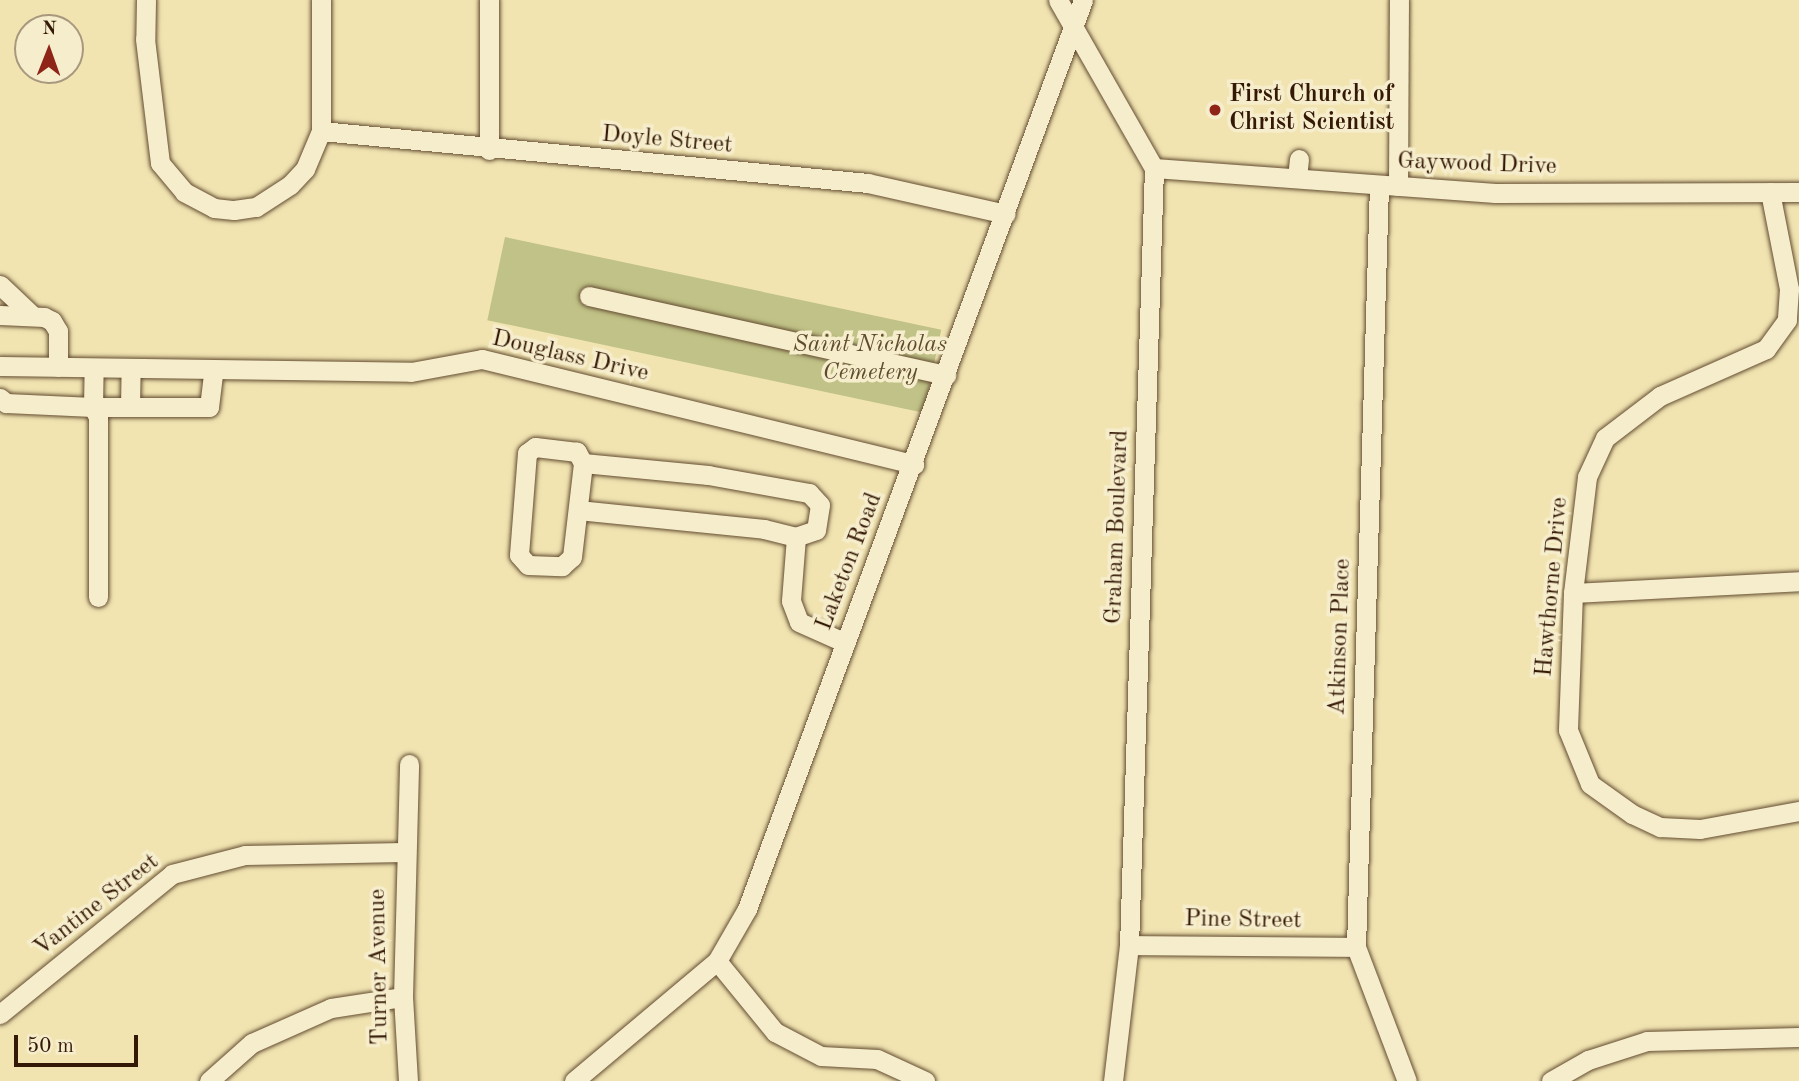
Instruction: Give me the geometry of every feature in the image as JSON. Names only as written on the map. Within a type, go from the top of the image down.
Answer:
[{"type":"street","points":[[146,0],[145,39],[160,163],[184,192],[214,208],[256,207],[290,186],[305,169],[321,131],[321,0]]},
{"type":"street","points":[[489,0],[489,150]]},
{"type":"street","points":[[1058,0],[1154,168]]},
{"type":"street","name":"Laketon Road","points":[[574,1081],[717,961],[747,909],[1006,215],[1072,22],[1083,0]]},
{"type":"street","name":"Atkinson Place","points":[[1399,0],[1388,186],[1356,947],[1407,1081]]},
{"type":"street","name":"Doyle Street","points":[[321,131],[489,150],[867,183],[1006,215]]},
{"type":"street","name":"Gaywood Drive","points":[[1154,168],[1298,169],[1388,186],[1495,193],[1799,192]]},
{"type":"street","name":"Graham Boulevard","points":[[1113,1081],[1129,945],[1154,168]]},
{"type":"street","name":"Hawthorne Drive","points":[[1770,192],[1789,289],[1787,320],[1766,349],[1660,396],[1605,438],[1587,477],[1573,593],[1568,730],[1590,784],[1632,814],[1660,827],[1700,829],[1799,811]]},
{"type":"street","points":[[0,285],[33,316]]},
{"type":"street","points":[[589,296],[946,375]]},
{"type":"street","points":[[0,315],[44,317],[58,331],[58,367]]},
{"type":"street","name":"Douglass Drive","points":[[0,366],[411,372],[482,359],[914,464]]},
{"type":"street","points":[[94,368],[93,407],[98,417],[98,597]]},
{"type":"street","points":[[130,407],[131,368]]},
{"type":"street","points":[[0,398],[6,403],[93,407],[209,407],[214,369]]},
{"type":"street","points":[[535,447],[577,452],[583,463],[572,557],[562,566],[528,565],[519,555],[527,453],[535,447]]},
{"type":"street","points":[[578,510],[764,529],[796,537],[816,530],[820,505],[809,494],[708,475],[583,463]]},
{"type":"street","points":[[796,537],[791,601],[799,622],[846,643]]},
{"type":"street","points":[[1573,593],[1799,581]]},
{"type":"street","name":"Turner Avenue","points":[[404,1080],[404,852],[409,764]]},
{"type":"street","name":"Vantine Street","points":[[0,1014],[172,874],[245,855],[404,852]]},
{"type":"street","name":"Pine Street","points":[[1129,945],[1356,947]]},
{"type":"street","points":[[717,961],[775,1032],[821,1056],[877,1059],[925,1081]]},
{"type":"street","points":[[209,1081],[252,1043],[331,1008],[402,998]]},
{"type":"street","points":[[1551,1081],[1588,1060],[1647,1041],[1799,1037]]},
{"type":"street","points":[[1588,1060],[1588,1081]]},
{"type":"green space","name":"Saint Nicholas Cemetery","points":[[505,237],[941,330],[924,413],[487,320]]},
{"type":"place","name":"First Church of Christ Scientist","points":[[1215,110]]}]
